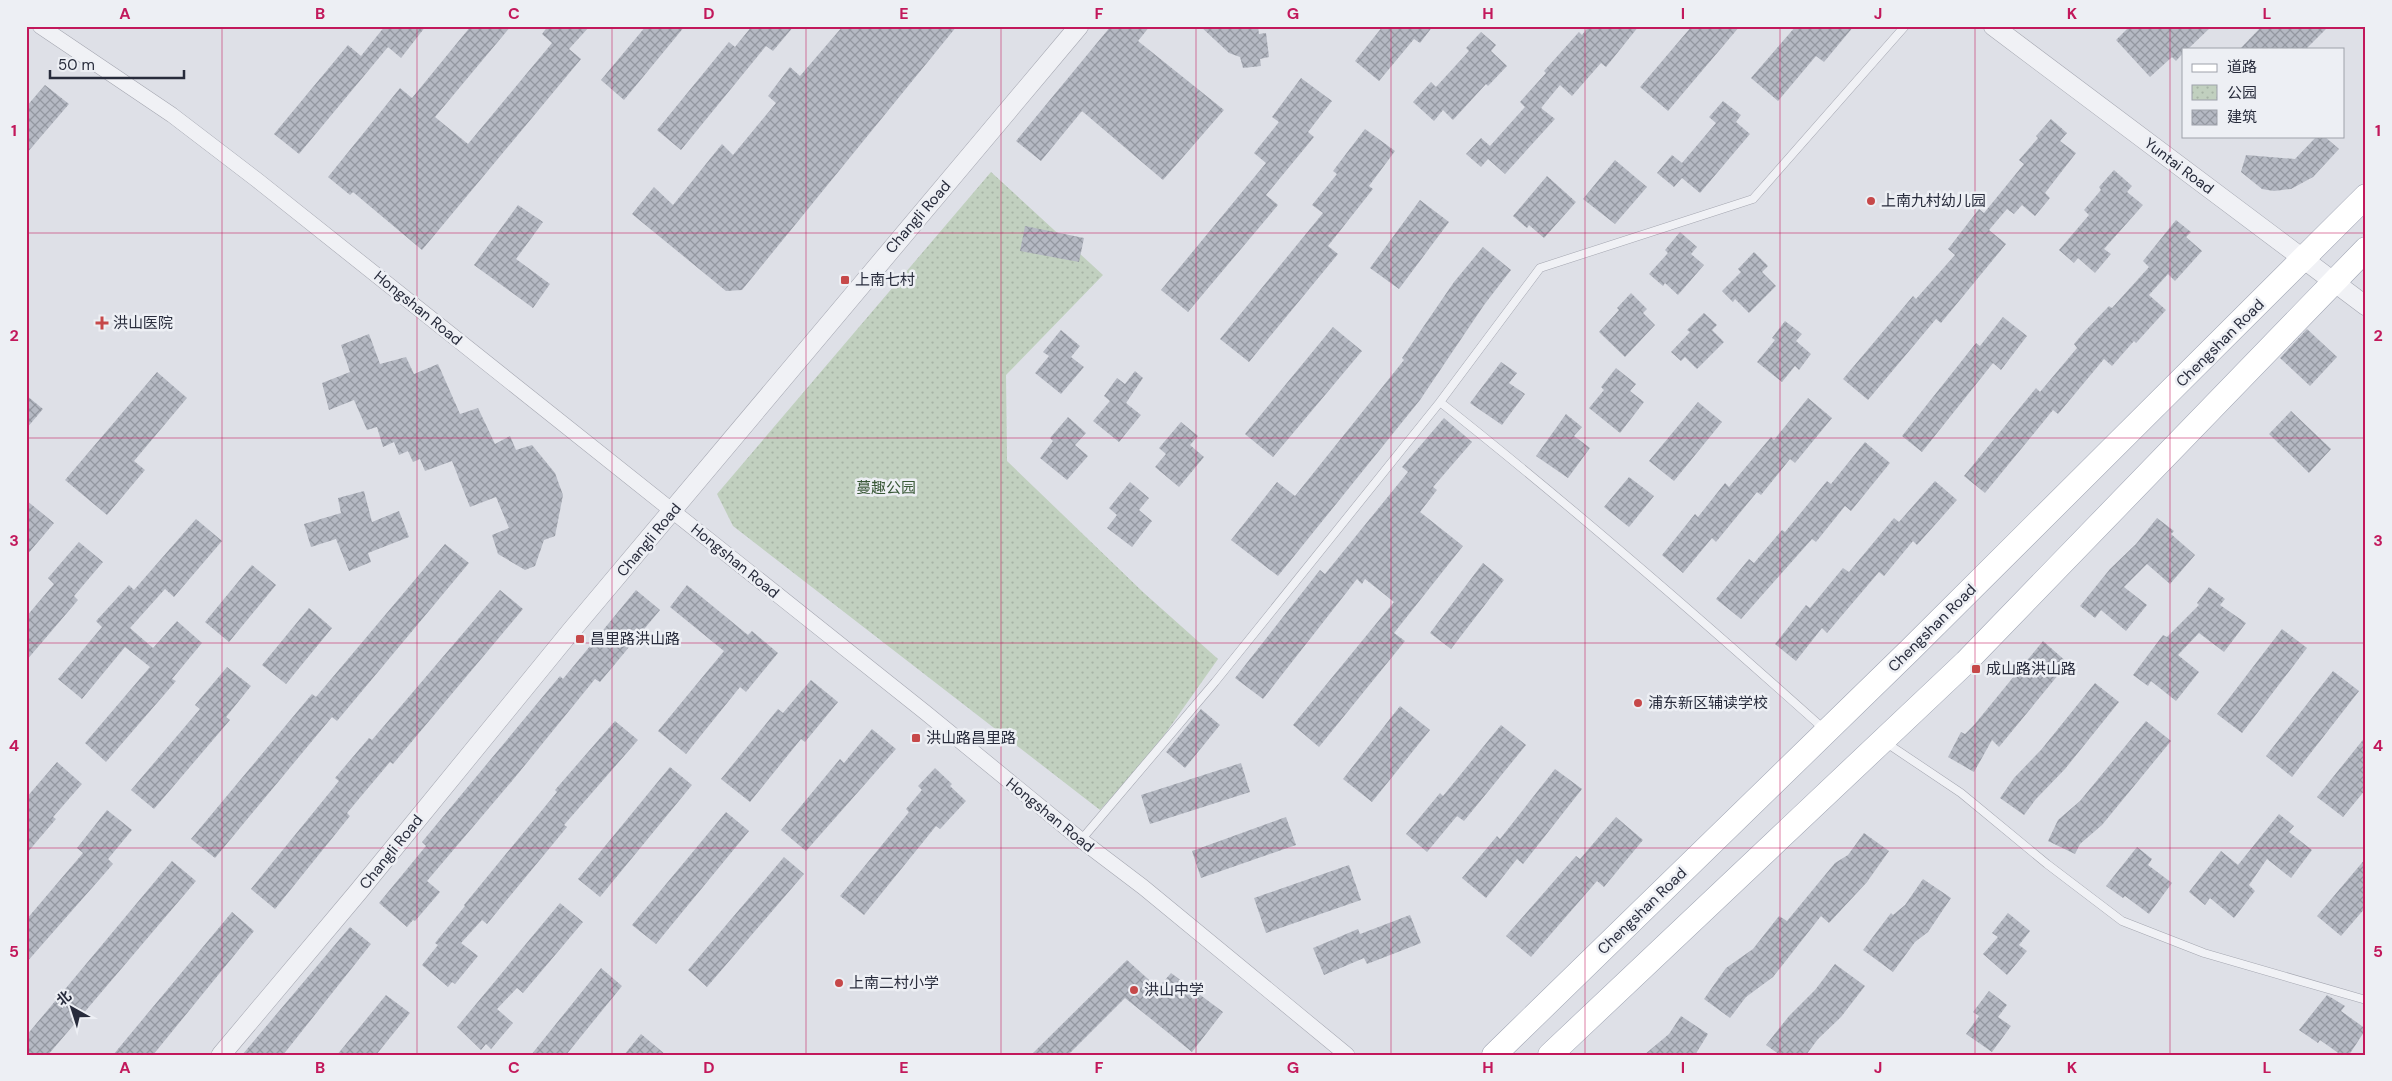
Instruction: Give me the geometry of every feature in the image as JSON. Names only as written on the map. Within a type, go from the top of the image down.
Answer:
[{"type":"main road","name":"Chengshan Road","points":[[1494,1055],[1827,731],[2304,260],[2366,196]]},
{"type":"main road","points":[[1550,1055],[1973,655],[2366,249]]},
{"type":"street","name":"Hongshan Road","points":[[40,26],[143,94],[201,136],[673,511],[1143,888],[1347,1055]]},
{"type":"street","name":"Changli Road","points":[[221,1055],[358,892],[571,631],[1079,26]]},
{"type":"street","name":"Yuntai Road","points":[[1993,26],[2366,306]]},
{"type":"lane","points":[[1081,840],[1215,682],[1440,402],[1540,268],[1753,199],[1904,26]]},
{"type":"lane","points":[[1440,402],[1578,515],[1728,643],[1827,731]]},
{"type":"lane","points":[[1883,741],[1961,793],[2047,864],[2122,922],[2204,953],[2366,1000]]},
{"type":"green space","name":"蔓趣公园","points":[[991,172],[1103,275],[1006,375],[1007,461],[1144,593],[1218,659],[1148,758],[1100,810],[733,526],[717,494]]},
{"type":"building","points":[[385,26],[426,26],[401,58],[388,47],[299,154],[274,134],[348,45],[361,56]]},
{"type":"building","points":[[471,26],[511,26],[435,117],[468,144],[552,43],[542,34],[548,26],[590,26],[569,49],[581,59],[422,250],[353,192],[350,195],[328,177],[400,88],[412,98]]},
{"type":"building","points":[[646,26],[685,26],[624,100],[601,80]]},
{"type":"building","points":[[752,26],[794,26],[773,51],[766,46],[681,150],[657,130],[729,42],[735,47]]},
{"type":"building","points":[[843,26],[957,26],[742,290],[726,291],[632,214],[654,187],[673,205],[722,144],[733,155],[776,103],[768,96],[790,67],[800,76]]},
{"type":"building","points":[[1111,26],[1150,26],[1138,41],[1224,110],[1163,180],[1082,111],[1041,161],[1016,141]]},
{"type":"building","points":[[1200,26],[1258,27],[1259,34],[1266,33],[1269,57],[1260,59],[1261,66],[1243,68],[1240,57],[1229,53]]},
{"type":"building","points":[[1383,26],[1433,26],[1420,43],[1414,39],[1379,81],[1355,61]]},
{"type":"building","points":[[1589,26],[1639,26],[1606,67],[1601,63],[1572,96],[1560,85],[1541,108],[1555,119],[1505,174],[1488,159],[1481,167],[1466,154],[1481,138],[1490,146],[1525,107],[1520,102],[1546,73],[1544,71],[1579,32],[1582,35]]},
{"type":"building","points":[[1692,26],[1740,26],[1668,111],[1640,87]]},
{"type":"building","points":[[1796,26],[1854,26],[1824,62],[1816,56],[1778,101],[1751,78]]},
{"type":"building","points":[[2130,26],[2212,26],[2189,48],[2182,48],[2182,54],[2176,61],[2172,57],[2150,77],[2116,40]]},
{"type":"building","points":[[2262,26],[2329,26],[2307,48],[2241,48]]},
{"type":"building","points":[[1481,32],[1496,45],[1491,51],[1507,66],[1488,86],[1486,84],[1453,120],[1443,110],[1434,121],[1413,102],[1431,82],[1436,87],[1469,51],[1466,48]]},
{"type":"building","points":[[1301,78],[1332,101],[1308,132],[1314,137],[1266,195],[1278,205],[1188,312],[1161,290],[1266,163],[1254,153],[1279,122],[1272,117]]},
{"type":"building","points":[[45,85],[69,104],[26,154],[26,107]]},
{"type":"building","points":[[1723,101],[1741,115],[1736,122],[1750,134],[1700,193],[1682,178],[1674,187],[1657,173],[1672,155],[1682,163],[1716,123],[1709,117]]},
{"type":"building","points":[[2051,119],[2067,133],[2060,141],[2076,153],[2045,193],[2050,198],[2035,216],[2022,205],[2014,214],[2007,209],[1989,230],[2006,244],[1941,323],[1936,319],[1868,400],[1843,379],[1913,296],[1916,299],[1955,255],[1948,249],[1979,209],[1984,213],[2024,164],[2019,160]]},
{"type":"building","points":[[1365,129],[1395,151],[1369,186],[1373,189],[1328,246],[1338,254],[1249,362],[1220,339],[1323,213],[1312,205],[1337,174],[1333,171]]},
{"type":"building","points":[[2315,138],[2326,138],[2339,149],[2313,177],[2291,189],[2274,191],[2262,189],[2241,172],[2246,155],[2295,159]]},
{"type":"building","points":[[1615,160],[1647,187],[1615,224],[1583,199]]},
{"type":"building","points":[[2114,170],[2132,186],[2127,192],[2143,205],[2104,249],[2111,254],[2095,273],[2078,258],[2074,263],[2059,250],[2089,215],[2084,210],[2101,190],[2099,187]]},
{"type":"building","points":[[1547,176],[1576,202],[1544,238],[1529,225],[1527,228],[1513,216]]},
{"type":"building","points":[[1420,200],[1449,222],[1399,289],[1370,268]]},
{"type":"building","points":[[518,205],[543,222],[516,259],[550,284],[533,308],[474,265]]},
{"type":"building","points":[[2176,220],[2191,232],[2186,237],[2202,251],[2175,281],[2168,274],[2149,295],[2166,310],[2136,343],[2134,341],[2112,366],[2104,359],[2058,414],[2053,410],[1985,493],[1964,476],[2036,388],[2040,392],[2077,348],[2074,344],[2085,331],[2109,306],[2112,308],[2149,267],[2143,261]]},
{"type":"building","points":[[1025,226],[1084,238],[1079,262],[1020,251]]},
{"type":"building","points":[[1680,232],[1697,247],[1691,254],[1704,265],[1678,295],[1665,283],[1663,286],[1649,274],[1668,253],[1665,250]]},
{"type":"building","points":[[1483,247],[1511,270],[1484,305],[1420,400],[1278,576],[1231,540],[1277,482],[1295,496],[1404,360],[1402,358],[1454,282]]},
{"type":"building","points":[[1754,252],[1768,266],[1762,272],[1776,286],[1749,313],[1735,299],[1733,302],[1722,291],[1741,272],[1738,269]]},
{"type":"building","points":[[1631,293],[1647,309],[1643,313],[1655,325],[1625,357],[1599,332],[1619,310],[1617,308]]},
{"type":"building","points":[[1704,313],[1717,325],[1712,330],[1724,342],[1697,369],[1685,357],[1681,361],[1671,352],[1690,332],[1687,330]]},
{"type":"building","points":[[2003,317],[2027,336],[2001,370],[1993,363],[1922,452],[1902,436],[1976,343],[1980,346]]},
{"type":"building","points":[[1785,321],[1802,334],[1796,341],[1811,354],[1799,370],[1795,366],[1782,382],[1757,362],[1775,340],[1772,338]]},
{"type":"building","points":[[1333,327],[1362,351],[1273,457],[1245,434]]},
{"type":"building","points":[[2307,329],[2337,357],[2310,386],[2280,358]]},
{"type":"building","points":[[1061,330],[1080,346],[1071,357],[1084,367],[1061,394],[1035,373],[1049,356],[1043,352]]},
{"type":"building","points":[[369,334],[380,364],[406,357],[414,374],[438,364],[460,414],[478,408],[495,444],[510,436],[516,450],[532,445],[555,473],[563,495],[555,536],[544,540],[535,566],[525,570],[498,554],[492,535],[509,528],[496,497],[470,507],[452,461],[425,471],[420,459],[413,462],[408,451],[399,455],[394,442],[383,447],[377,427],[367,430],[354,400],[329,410],[322,383],[350,372],[341,345]]},
{"type":"building","points":[[1501,362],[1517,373],[1509,383],[1525,394],[1502,425],[1470,403]]},
{"type":"building","points":[[1616,368],[1636,384],[1630,391],[1644,402],[1620,433],[1589,408],[1604,390],[1601,387]]},
{"type":"building","points":[[1135,371],[1143,378],[1126,403],[1141,415],[1119,442],[1093,421],[1110,401],[1104,396],[1117,378],[1125,384]]},
{"type":"building","points":[[157,372],[187,398],[134,461],[145,470],[107,515],[65,480]]},
{"type":"building","points":[[26,395],[43,409],[26,429]]},
{"type":"building","points":[[1808,398],[1832,418],[1795,463],[1790,459],[1761,495],[1757,492],[1716,542],[1712,538],[1683,573],[1662,555],[1695,514],[1698,517],[1725,483],[1729,487],[1771,437],[1774,440]]},
{"type":"building","points":[[1698,402],[1722,422],[1674,481],[1649,461]]},
{"type":"building","points":[[2291,411],[2331,449],[2309,473],[2269,434]]},
{"type":"building","points":[[1566,414],[1582,427],[1574,436],[1590,448],[1568,478],[1536,456]]},
{"type":"building","points":[[1068,417],[1086,433],[1075,445],[1088,456],[1067,480],[1040,458],[1053,441],[1050,438]]},
{"type":"building","points":[[1444,418],[1472,442],[1433,487],[1437,490],[1420,512],[1463,546],[1394,633],[1405,641],[1319,747],[1293,725],[1394,602],[1365,579],[1362,584],[1357,579],[1263,699],[1235,678],[1320,570],[1325,574],[1408,472],[1402,467]]},
{"type":"building","points":[[1181,422],[1198,436],[1190,445],[1204,457],[1179,487],[1155,467],[1166,454],[1159,448]]},
{"type":"building","points":[[1865,442],[1890,463],[1851,511],[1845,506],[1816,542],[1812,539],[1741,619],[1716,599],[1749,559],[1754,563],[1782,530],[1785,532],[1827,481],[1831,484]]},
{"type":"building","points":[[1629,477],[1654,496],[1629,527],[1604,507]]},
{"type":"building","points":[[1935,481],[1957,500],[1917,545],[1913,541],[1884,576],[1879,572],[1827,633],[1822,628],[1796,661],[1775,644],[1806,605],[1810,608],[1843,568],[1849,572],[1894,518],[1899,522]]},
{"type":"building","points":[[1130,482],[1149,498],[1139,510],[1152,521],[1132,547],[1107,528],[1117,515],[1109,508]]},
{"type":"building","points":[[364,491],[372,522],[399,511],[409,537],[368,553],[371,562],[349,571],[336,539],[311,547],[304,524],[341,513],[338,498]]},
{"type":"building","points":[[26,500],[54,523],[26,556]]},
{"type":"building","points":[[2157,518],[2174,531],[2171,534],[2195,555],[2170,584],[2147,564],[2124,587],[2147,605],[2126,631],[2101,610],[2095,618],[2080,606],[2110,569],[2136,544]]},
{"type":"building","points":[[196,519],[222,541],[174,597],[165,589],[130,628],[153,648],[177,621],[202,643],[172,679],[176,681],[106,762],[85,743],[150,667],[125,647],[82,699],[58,679],[102,627],[96,621],[129,585],[134,590]]},
{"type":"building","points":[[79,542],[103,562],[74,596],[78,600],[26,661],[26,617],[54,584],[48,578]]},
{"type":"building","points":[[445,544],[469,563],[337,721],[332,717],[215,858],[191,839],[312,694],[316,697]]},
{"type":"building","points":[[1483,563],[1504,580],[1451,649],[1430,633]]},
{"type":"building","points":[[252,565],[276,585],[229,642],[205,622]]},
{"type":"building","points":[[687,585],[748,635],[752,631],[778,653],[746,692],[740,687],[686,754],[658,731],[724,651],[670,607]]},
{"type":"building","points":[[2209,587],[2225,599],[2220,605],[2246,623],[2224,652],[2199,633],[2178,655],[2199,672],[2176,701],[2151,681],[2148,686],[2133,675],[2163,635],[2167,637],[2199,605],[2197,603]]},
{"type":"building","points":[[500,590],[523,609],[393,764],[390,762],[347,813],[350,816],[275,909],[251,889],[339,781],[335,778],[369,738],[372,740]]},
{"type":"building","points":[[636,590],[660,610],[600,682],[595,679],[427,881],[440,892],[415,921],[413,920],[407,927],[379,903],[426,846],[422,842],[560,676],[563,679]]},
{"type":"building","points":[[309,608],[332,628],[286,684],[262,665]]},
{"type":"building","points":[[2282,629],[2307,648],[2242,733],[2217,714]]},
{"type":"building","points":[[2043,641],[2068,663],[1999,747],[1992,740],[1974,772],[1948,757],[1961,732],[1965,734],[1974,725]]},
{"type":"building","points":[[227,667],[251,686],[226,717],[230,720],[154,809],[131,790],[200,709],[195,705]]},
{"type":"building","points":[[2333,671],[2359,691],[2292,777],[2266,756]]},
{"type":"building","points":[[811,680],[838,702],[805,742],[801,739],[750,802],[721,779],[778,709],[783,713]]},
{"type":"building","points":[[2095,683],[2119,702],[2065,769],[2036,799],[2024,815],[2000,798],[2014,778],[2041,750]]},
{"type":"building","points":[[1400,706],[1430,730],[1372,802],[1343,779]]},
{"type":"building","points":[[1201,709],[1220,725],[1185,768],[1166,752]]},
{"type":"building","points":[[615,721],[638,740],[564,825],[567,827],[487,924],[482,920],[461,943],[478,956],[455,984],[452,982],[448,987],[422,965],[438,945],[435,943],[557,792],[555,790]]},
{"type":"building","points":[[2146,721],[2171,741],[2102,825],[2080,844],[2075,854],[2048,841],[2058,820],[2080,801]]},
{"type":"building","points":[[1501,725],[1526,745],[1464,821],[1457,816],[1427,852],[1406,834],[1440,793],[1443,796]]},
{"type":"building","points":[[872,729],[896,749],[806,851],[781,830],[840,759],[844,763]]},
{"type":"building","points":[[2366,736],[2366,789],[2343,817],[2317,797]]},
{"type":"building","points":[[57,762],[82,784],[53,817],[56,819],[26,854],[26,798]]},
{"type":"building","points":[[1241,763],[1250,792],[1150,824],[1141,795]]},
{"type":"building","points":[[670,767],[692,785],[600,897],[578,879]]},
{"type":"building","points":[[935,768],[966,801],[940,829],[936,826],[864,915],[840,896],[909,812],[906,809],[922,790],[918,786]]},
{"type":"building","points":[[1555,769],[1582,789],[1523,864],[1517,859],[1486,898],[1462,878],[1497,836],[1500,839]]},
{"type":"building","points":[[107,810],[132,830],[108,859],[113,864],[26,963],[26,920],[83,853],[77,848]]},
{"type":"building","points":[[726,812],[749,831],[656,944],[632,925]]},
{"type":"building","points":[[2279,814],[2294,826],[2289,832],[2312,850],[2291,878],[2267,859],[2249,885],[2255,891],[2234,918],[2210,898],[2205,905],[2189,892],[2221,851],[2238,865]]},
{"type":"building","points":[[1286,817],[1296,845],[1201,878],[1192,851]]},
{"type":"building","points":[[1616,817],[1643,840],[1604,887],[1597,881],[1531,957],[1506,936],[1576,856],[1580,859]]},
{"type":"building","points":[[1864,833],[1889,851],[1867,882],[1829,923],[1821,916],[1773,977],[1746,997],[1730,1018],[1704,999],[1726,968],[1753,949],[1779,916],[1787,921],[1835,863],[1848,855]]},
{"type":"building","points":[[2137,847],[2152,859],[2148,865],[2172,883],[2149,914],[2125,896],[2123,898],[2106,886]]},
{"type":"building","points":[[784,857],[804,874],[707,987],[688,970]]},
{"type":"building","points":[[2366,858],[2366,907],[2341,936],[2317,916]]},
{"type":"building","points":[[172,861],[196,881],[48,1055],[26,1055],[26,1036]]},
{"type":"building","points":[[1349,865],[1361,900],[1266,933],[1254,898]]},
{"type":"building","points":[[1923,879],[1951,898],[1928,932],[1915,942],[1893,972],[1863,950],[1891,913],[1893,915],[1905,905]]},
{"type":"building","points":[[560,903],[583,922],[523,993],[517,988],[497,1009],[513,1023],[491,1049],[486,1044],[481,1050],[457,1027]]},
{"type":"building","points":[[232,912],[254,931],[153,1055],[113,1055]]},
{"type":"building","points":[[2008,913],[2030,931],[2019,945],[2027,951],[2007,975],[1983,954],[1998,937],[1992,933]]},
{"type":"building","points":[[1410,915],[1421,943],[1367,964],[1364,958],[1324,975],[1313,948],[1358,929],[1360,934]]},
{"type":"building","points":[[350,927],[371,944],[283,1055],[242,1055]]},
{"type":"building","points":[[1127,960],[1158,988],[1171,973],[1223,1012],[1192,1052],[1125,998],[1068,1055],[1031,1055]]},
{"type":"building","points":[[1835,964],[1865,986],[1841,1017],[1818,1039],[1806,1055],[1780,1055],[1766,1045],[1789,1016],[1815,990]]},
{"type":"building","points":[[601,968],[622,986],[566,1055],[531,1055]]},
{"type":"building","points":[[1989,991],[2007,1005],[1998,1017],[2011,1026],[1992,1052],[1966,1034],[1979,1016],[1973,1012]]},
{"type":"building","points":[[386,995],[410,1013],[376,1055],[337,1055]]},
{"type":"building","points":[[2327,995],[2345,1006],[2341,1011],[2366,1029],[2349,1055],[2341,1055],[2320,1040],[2318,1043],[2299,1030]]},
{"type":"building","points":[[1681,1016],[1708,1034],[1695,1055],[1644,1055],[1669,1034]]},
{"type":"building","points":[[641,1034],[666,1055],[624,1055]]},
{"type":"place","name":"上南九村幼儿园","points":[[1871,201]]},
{"type":"place","name":"上南七村","points":[[845,280]]},
{"type":"place","name":"洪山医院","points":[[102,323]]},
{"type":"place","name":"昌里路洪山路","points":[[580,639]]},
{"type":"place","name":"成山路洪山路","points":[[1976,669]]},
{"type":"place","name":"浦东新区辅读学校","points":[[1638,703]]},
{"type":"place","name":"洪山路昌里路","points":[[916,738]]},
{"type":"place","name":"上南二村小学","points":[[839,983]]},
{"type":"place","name":"洪山中学","points":[[1134,990]]}]
